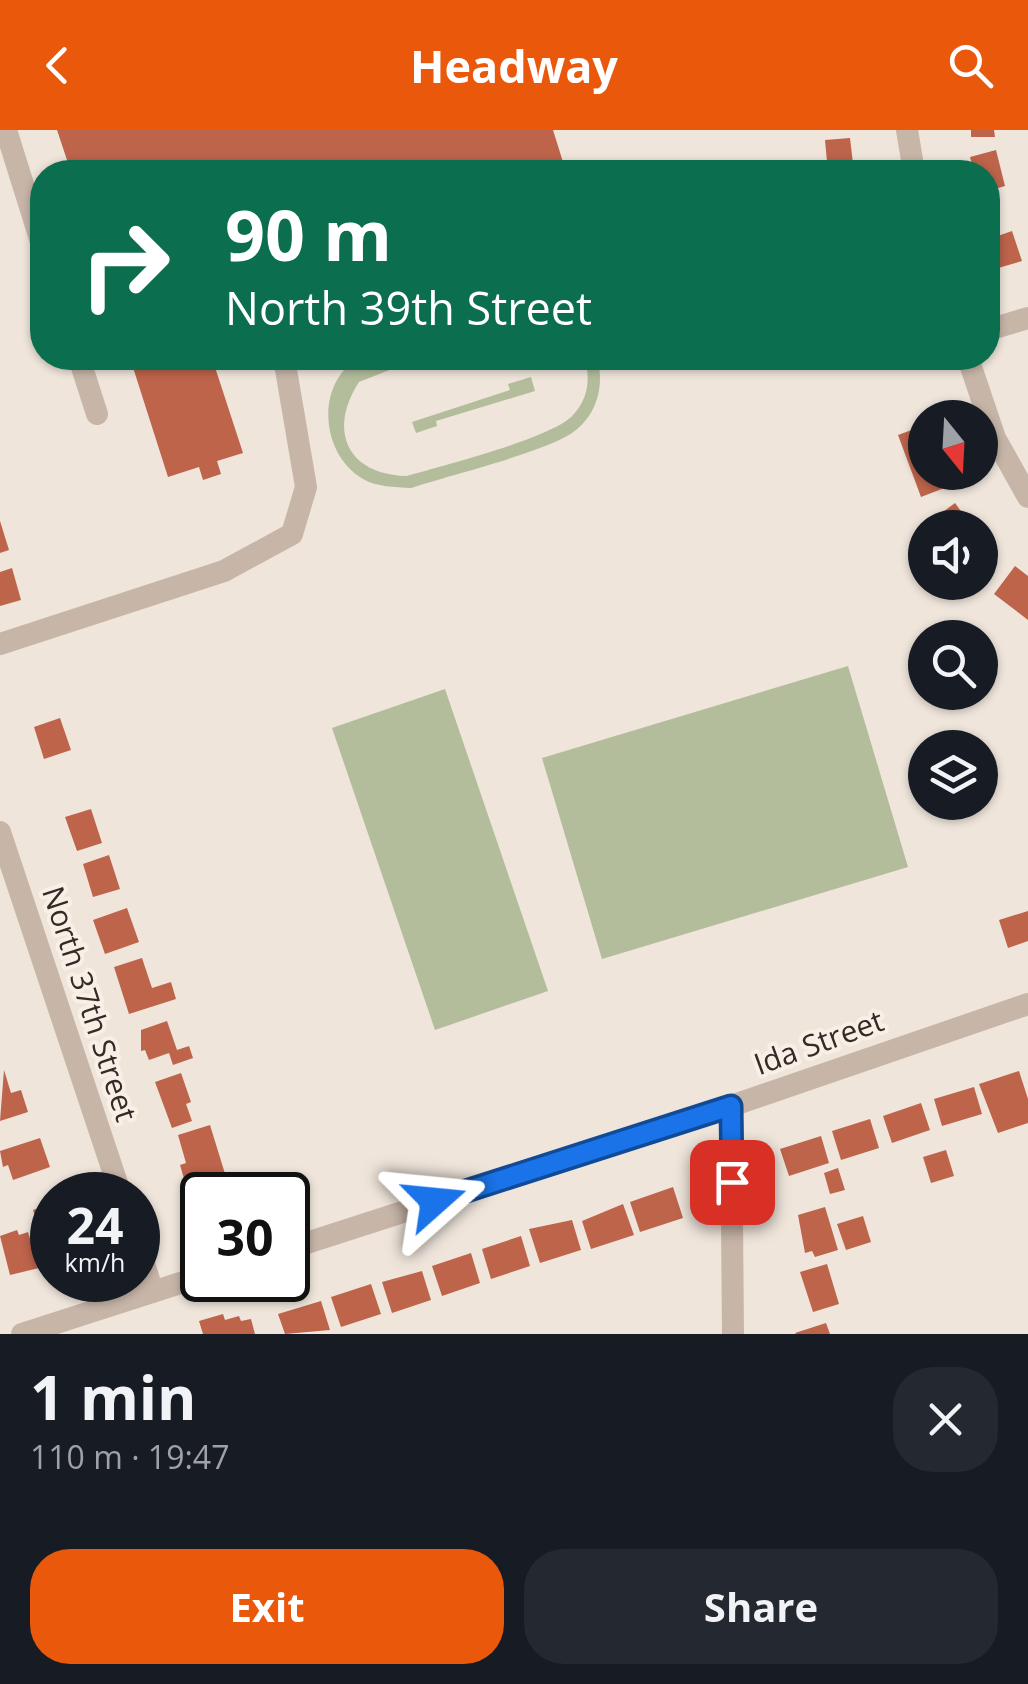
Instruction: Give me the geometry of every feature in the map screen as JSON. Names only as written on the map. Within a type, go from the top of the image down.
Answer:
[{"type":"street","points":[[6,130],[30,206]]},
{"type":"street","points":[[908,130],[912,160]]},
{"type":"street","points":[[1000,326],[1028,318]]},
{"type":"street","points":[[83,370],[97,414]]},
{"type":"street","points":[[0,644],[224,571],[292,534],[306,487],[286,370]]},
{"type":"street","points":[[972,370],[994,438],[1028,497]]},
{"type":"street","name":"North 37th Street","points":[[0,832],[113,1172]]},
{"type":"street","name":"Ida Street","points":[[310,1242],[731,1106],[1028,1004]]},
{"type":"street","points":[[731,1106],[733,1334]]},
{"type":"street","points":[[22,1334],[122,1302]]},
{"type":"green space","points":[[344,370],[390,370],[359,382],[349,400],[345,433],[357,459],[387,474],[407,476],[521,442],[562,424],[578,409],[585,395],[587,370],[599,370],[600,379],[593,409],[572,433],[518,456],[411,488],[363,479],[338,453],[328,418],[335,384]]},
{"type":"green space","points":[[531,377],[535,391],[436,421],[437,426],[416,433],[412,422],[510,390],[508,384]]},
{"type":"green space","points":[[848,666],[908,867],[602,959],[542,758]]},
{"type":"green space","points":[[445,689],[548,991],[435,1030],[332,728]]},
{"type":"building","points":[[57,130],[553,130],[562,160],[67,160]]},
{"type":"building","points":[[971,130],[994,130],[995,137],[971,137]]},
{"type":"building","points":[[850,138],[853,160],[827,160],[825,140]]},
{"type":"building","points":[[996,150],[998,160],[971,160],[970,157]]},
{"type":"building","points":[[1012,231],[1022,261],[1000,267],[1000,235]]},
{"type":"building","points":[[134,370],[216,370],[243,453],[217,461],[221,474],[203,480],[199,467],[168,477]]},
{"type":"building","points":[[908,431],[908,462],[898,435]]},
{"type":"building","points":[[918,490],[939,490],[921,497]]},
{"type":"building","points":[[0,521],[9,550],[0,553]]},
{"type":"building","points":[[1015,566],[1028,576],[1028,620],[998,597],[998,589]]},
{"type":"building","points":[[12,568],[21,600],[0,606],[0,572]]},
{"type":"building","points":[[60,718],[71,750],[44,759],[34,727]]},
{"type":"building","points":[[91,809],[102,843],[77,851],[65,817]]},
{"type":"building","points":[[109,855],[120,889],[93,897],[83,864]]},
{"type":"building","points":[[127,908],[139,942],[105,954],[93,920]]},
{"type":"building","points":[[1028,911],[1028,941],[1008,948],[999,920]]},
{"type":"building","points":[[142,958],[152,988],[171,982],[176,999],[129,1014],[114,967]]},
{"type":"building","points":[[167,1021],[177,1050],[189,1046],[193,1058],[173,1065],[169,1053],[149,1060],[145,1050],[141,1051],[141,1030]]},
{"type":"building","points":[[4,1070],[11,1093],[21,1090],[28,1112],[0,1121]]},
{"type":"building","points":[[1019,1071],[1028,1099],[1028,1123],[998,1133],[979,1084]]},
{"type":"building","points":[[181,1073],[191,1102],[186,1104],[192,1121],[172,1128],[155,1082]]},
{"type":"building","points":[[974,1087],[982,1114],[942,1126],[934,1099]]},
{"type":"building","points":[[921,1103],[930,1130],[892,1143],[883,1116]]},
{"type":"building","points":[[870,1119],[879,1148],[841,1160],[832,1131]]},
{"type":"building","points":[[210,1125],[224,1172],[182,1172],[180,1165],[186,1163],[178,1135]]},
{"type":"building","points":[[821,1136],[829,1163],[789,1176],[780,1149]]},
{"type":"building","points":[[40,1138],[50,1167],[13,1180],[8,1165],[3,1167],[0,1151]]},
{"type":"building","points":[[946,1150],[954,1176],[931,1183],[923,1157]]},
{"type":"building","points":[[838,1168],[845,1190],[830,1194],[824,1173]]},
{"type":"building","points":[[673,1187],[683,1218],[640,1232],[630,1202]]},
{"type":"building","points":[[623,1204],[634,1235],[591,1249],[582,1221]]},
{"type":"building","points":[[825,1207],[838,1250],[815,1257],[812,1251],[805,1253],[798,1215]]},
{"type":"building","points":[[863,1216],[871,1242],[846,1250],[837,1224]]},
{"type":"building","points":[[572,1220],[581,1250],[540,1263],[529,1229]]},
{"type":"building","points":[[17,1230],[19,1235],[28,1232],[30,1270],[10,1275],[0,1236]]},
{"type":"building","points":[[521,1236],[530,1266],[491,1279],[482,1249]]},
{"type":"building","points":[[471,1253],[480,1283],[442,1296],[432,1266]]},
{"type":"building","points":[[827,1264],[839,1304],[813,1312],[800,1272]]},
{"type":"building","points":[[422,1271],[431,1300],[392,1313],[382,1282]]},
{"type":"building","points":[[371,1284],[381,1314],[341,1327],[331,1297]]},
{"type":"building","points":[[321,1301],[330,1330],[285,1334],[278,1314]]},
{"type":"building","points":[[223,1314],[225,1320],[239,1316],[241,1321],[251,1319],[255,1334],[203,1334],[199,1321]]},
{"type":"building","points":[[826,1323],[830,1334],[795,1333]]},
{"type":"route","points":[[435,1201],[731,1106],[732,1182]]}]
